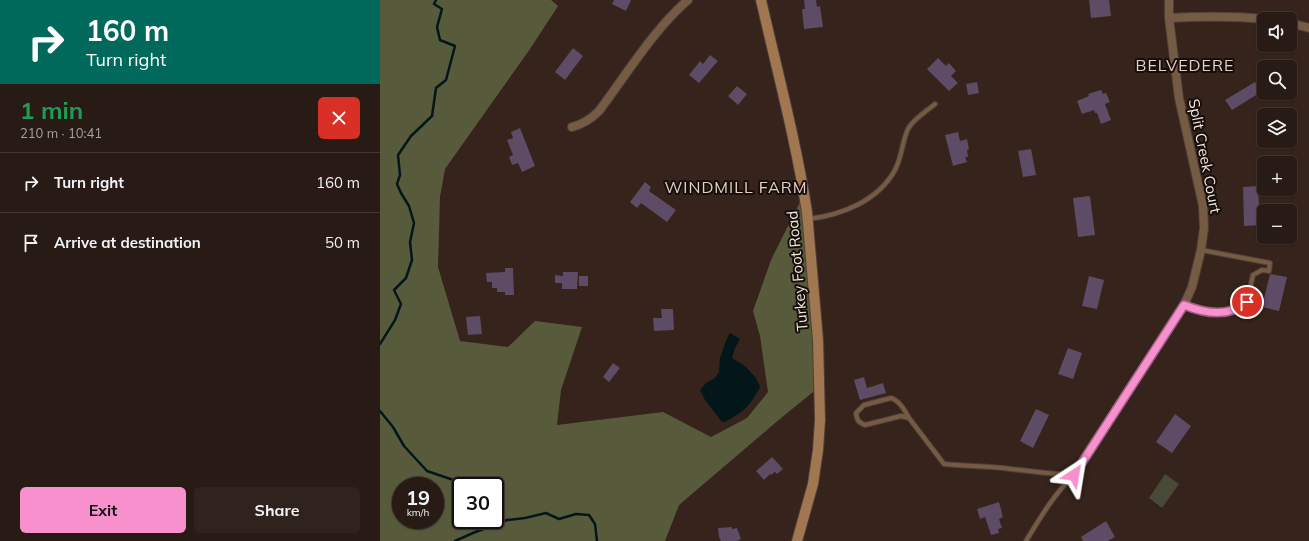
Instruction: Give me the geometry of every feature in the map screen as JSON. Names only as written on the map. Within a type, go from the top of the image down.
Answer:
[{"type":"street","points":[[572,127],[590,120],[599,111],[650,42],[676,11],[688,0]]},
{"type":"street","name":"Turkey Foot Road","points":[[761,0],[796,149],[804,194],[808,220],[818,340],[820,420],[818,450],[813,484],[797,541]]},
{"type":"street","name":"Split Creek Court","points":[[1074,475],[1184,305],[1192,287],[1201,250],[1204,228],[1203,206],[1179,98],[1169,18],[1169,0]]},
{"type":"street","points":[[1169,18],[1211,15],[1257,18]]},
{"type":"street","points":[[1297,25],[1309,28]]},
{"type":"lane","points":[[808,220],[824,217],[854,207],[868,199],[882,187],[896,169],[909,128],[935,104]]},
{"type":"lane","points":[[1184,305],[1195,310],[1208,313],[1224,313],[1235,310],[1247,302],[1252,275],[1262,270],[1269,271],[1270,263],[1201,250]]},
{"type":"lane","points":[[909,418],[901,416],[864,425],[856,419],[856,413],[864,405],[891,398],[895,399],[944,464],[1002,468],[1046,474],[1074,475]]},
{"type":"lane","points":[[1026,541],[1049,504],[1074,475]]},
{"type":"green space","points":[[380,0],[551,0],[558,6],[530,49],[445,169],[440,197],[438,267],[460,341],[508,347],[535,321],[582,327],[561,390],[557,425],[663,412],[711,437],[747,418],[768,392],[760,336],[753,311],[771,260],[804,194],[818,388],[679,505],[665,541],[380,541]]},
{"type":"green space","points":[[1165,474],[1179,484],[1162,508],[1149,498]]},
{"type":"shaded area","points":[[730,333],[740,339],[732,358],[745,366],[756,378],[760,387],[746,408],[732,418],[722,422],[705,400],[700,390],[706,383],[715,378],[719,372],[720,358]]},
{"type":"building","points":[[614,0],[631,0],[626,11],[612,4]]},
{"type":"building","points":[[804,0],[816,0],[817,7],[820,6],[823,27],[804,29],[802,9],[805,9]]},
{"type":"building","points":[[1089,0],[1109,0],[1111,16],[1091,18]]},
{"type":"building","points":[[573,48],[583,56],[565,80],[555,72]]},
{"type":"building","points":[[710,55],[718,61],[699,83],[689,75],[700,61],[703,64]]},
{"type":"building","points":[[938,58],[946,66],[949,63],[956,71],[951,76],[958,83],[949,91],[927,69]]},
{"type":"building","points":[[977,82],[979,93],[968,95],[966,84]]},
{"type":"building","points":[[1255,82],[1257,85],[1257,94],[1232,110],[1225,100]]},
{"type":"building","points":[[737,86],[747,94],[738,105],[728,96]]},
{"type":"building","points":[[1101,90],[1103,94],[1106,93],[1110,102],[1105,104],[1111,120],[1101,124],[1097,113],[1095,113],[1094,110],[1082,114],[1077,101],[1089,96],[1088,94]]},
{"type":"building","points":[[520,128],[535,166],[522,172],[518,163],[512,165],[509,157],[513,155],[507,140],[513,138],[511,132]]},
{"type":"building","points":[[958,132],[960,141],[967,139],[969,149],[967,150],[968,157],[965,157],[967,162],[953,166],[945,135]]},
{"type":"building","points":[[1031,149],[1036,175],[1023,177],[1018,151]]},
{"type":"building","points":[[645,182],[651,187],[649,191],[676,210],[667,222],[641,203],[637,208],[630,202]]},
{"type":"building","points":[[1257,186],[1259,204],[1257,204],[1257,225],[1244,226],[1243,187]]},
{"type":"building","points":[[1090,196],[1095,235],[1078,237],[1073,198]]},
{"type":"building","points":[[505,268],[513,268],[514,295],[505,295],[505,292],[497,292],[497,288],[492,288],[492,282],[487,282],[486,273],[505,272]]},
{"type":"building","points":[[563,272],[578,272],[577,289],[562,289],[562,283],[555,283],[555,275],[563,276]]},
{"type":"building","points":[[1270,274],[1287,277],[1279,311],[1262,307]]},
{"type":"building","points":[[579,276],[588,276],[588,286],[579,286]]},
{"type":"building","points":[[1089,276],[1104,280],[1097,309],[1082,306]]},
{"type":"building","points":[[661,309],[673,309],[674,330],[654,331],[653,318],[662,318]]},
{"type":"building","points":[[480,316],[482,334],[468,335],[466,317]]},
{"type":"building","points":[[1068,348],[1082,353],[1073,379],[1058,374]]},
{"type":"building","points":[[613,363],[620,368],[609,382],[603,377]]},
{"type":"building","points":[[864,377],[867,388],[883,383],[886,393],[860,400],[854,380]]},
{"type":"building","points":[[1036,409],[1049,415],[1033,448],[1020,441]]},
{"type":"building","points":[[1175,414],[1191,426],[1172,453],[1156,442]]},
{"type":"building","points":[[772,457],[783,469],[777,474],[775,472],[771,475],[770,474],[764,480],[756,471]]},
{"type":"building","points":[[999,502],[1003,517],[999,519],[1002,528],[998,529],[999,533],[991,535],[985,517],[980,519],[977,509]]},
{"type":"building","points":[[1106,521],[1115,537],[1108,541],[1083,541],[1081,537]]},
{"type":"building","points":[[732,527],[732,529],[737,528],[741,539],[737,541],[721,541],[718,528]]},
{"type":"waterway","points":[[380,344],[395,320],[401,304],[394,290],[406,278],[412,260],[410,242],[414,223],[409,206],[397,184],[400,175],[398,155],[411,136],[432,116],[436,88],[446,80],[455,46],[440,40],[437,27],[442,9],[434,4],[436,0]]},
{"type":"waterway","points":[[380,411],[393,427],[404,446],[427,471],[452,480]]},
{"type":"waterway","points":[[455,541],[507,520],[525,518],[546,513],[559,519],[576,514],[589,515],[595,524],[597,541]]},
{"type":"district","name":"BELVEDERE","points":[[1185,65]]},
{"type":"district","name":"WINDMILL FARM","points":[[736,187]]},
{"type":"route","points":[[1074,475],[1184,305],[1195,310],[1208,313],[1224,313],[1235,310],[1247,302]]}]
